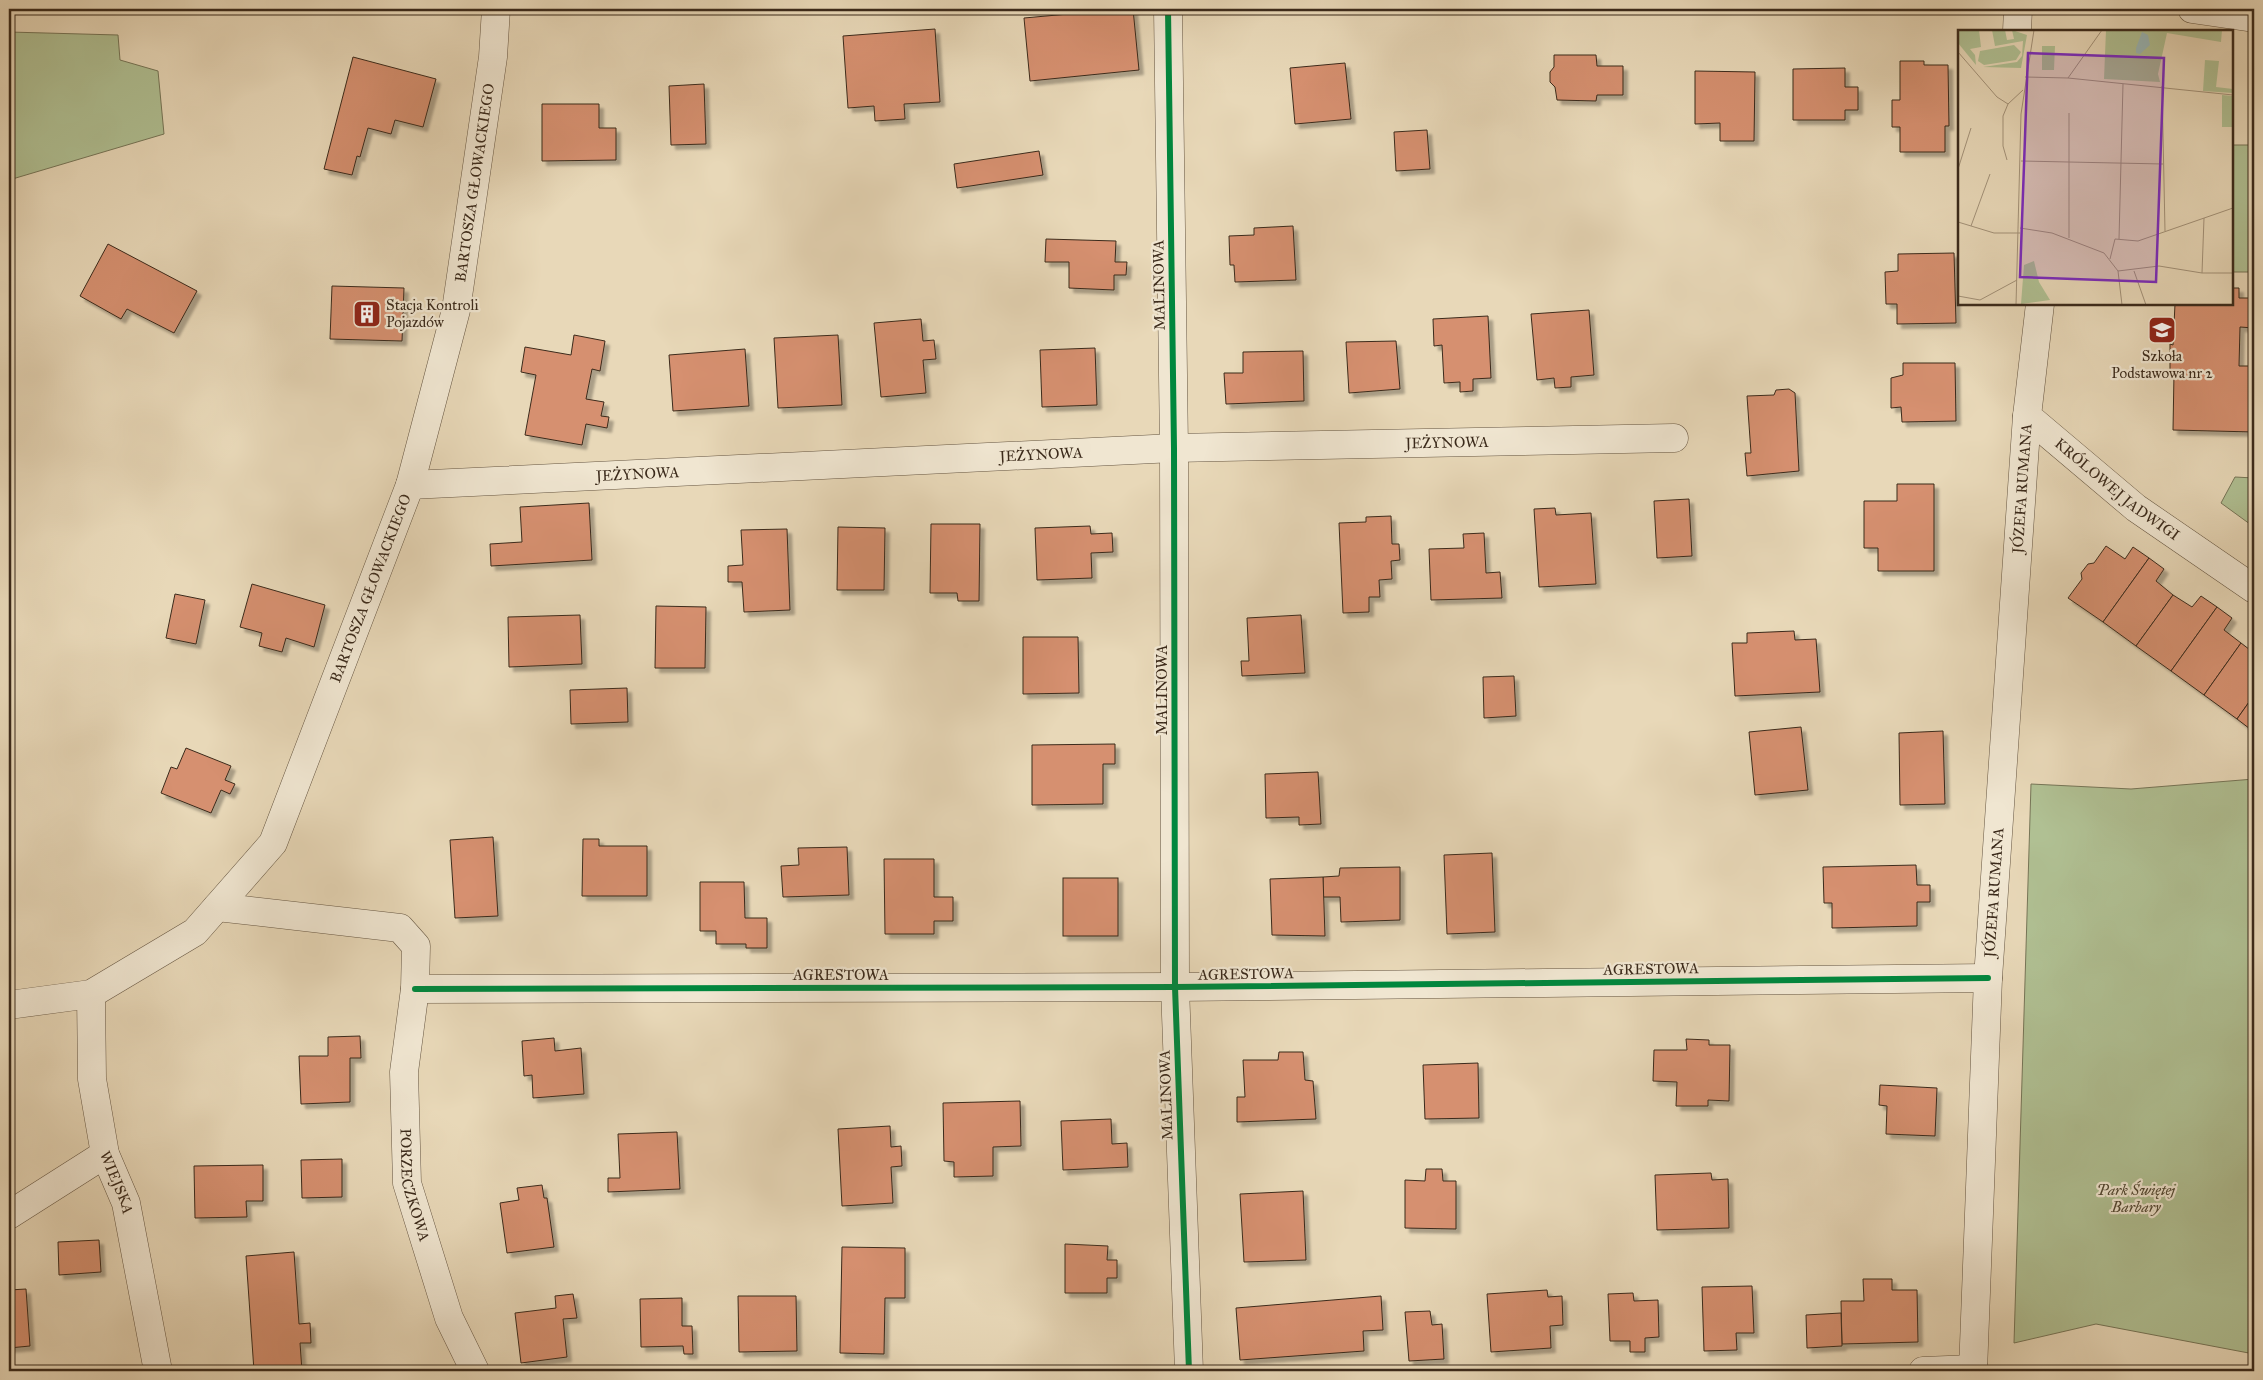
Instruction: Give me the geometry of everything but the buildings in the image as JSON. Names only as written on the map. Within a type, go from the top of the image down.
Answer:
[{"type":"street","name":"BARTOSZA GŁOWACKIEGO","points":[[9,1005],[91,994],[195,932],[272,843],[410,485],[456,310],[493,57],[496,9]]},
{"type":"street","name":"MALINOWA","points":[[1168,9],[1174,448],[1174,987],[1188,1371]]},
{"type":"street","points":[[2017,30],[2018,9]]},
{"type":"street","points":[[2192,9],[2254,18]]},
{"type":"street","points":[[2027,416],[2040,305]]},
{"type":"street","name":"KRÓLOWEJ JADWIGI","points":[[2027,416],[2136,508],[2254,589]]},
{"type":"street","name":"JÓZEFA RUMANA","points":[[1974,1370],[1988,978],[2027,416]]},
{"type":"street","name":"JEŻYNOWA","points":[[410,485],[1174,448],[1674,438]]},
{"type":"street","name":"PORZECZKOWA","points":[[217,907],[400,928],[416,946],[415,989],[404,1072],[407,1183],[449,1318],[475,1371]]},
{"type":"street","name":"AGRESTOWA","points":[[415,989],[1174,987],[1988,978]]},
{"type":"street","name":"WIEJSKA","points":[[91,994],[92,1079],[105,1154],[126,1203],[158,1371]]},
{"type":"street","points":[[9,1215],[105,1154]]},
{"type":"street","points":[[1923,1371],[1974,1370]]},
{"type":"green space","points":[[9,32],[118,35],[120,60],[158,71],[164,134],[9,180]]},
{"type":"green space","points":[[2233,145],[2254,145],[2254,272],[2233,272]]},
{"type":"green space","points":[[2235,477],[2254,478],[2254,527],[2221,503]]},
{"type":"green space","name":"Park Świętej Barbary","points":[[2254,779],[2254,1354],[2096,1324],[2014,1343],[2031,784],[2131,789]]},
{"type":"cycle path","points":[[1168,9],[1174,448],[1175,987],[1189,1371]]},
{"type":"cycle path","points":[[415,989],[1175,987],[1988,978]]},
{"type":"place","name":"Stacja Kontroli Pojazdów","points":[[367,314]]},
{"type":"place","name":"Szkoła Podstawowa nr 2","points":[[2162,330]]}]
